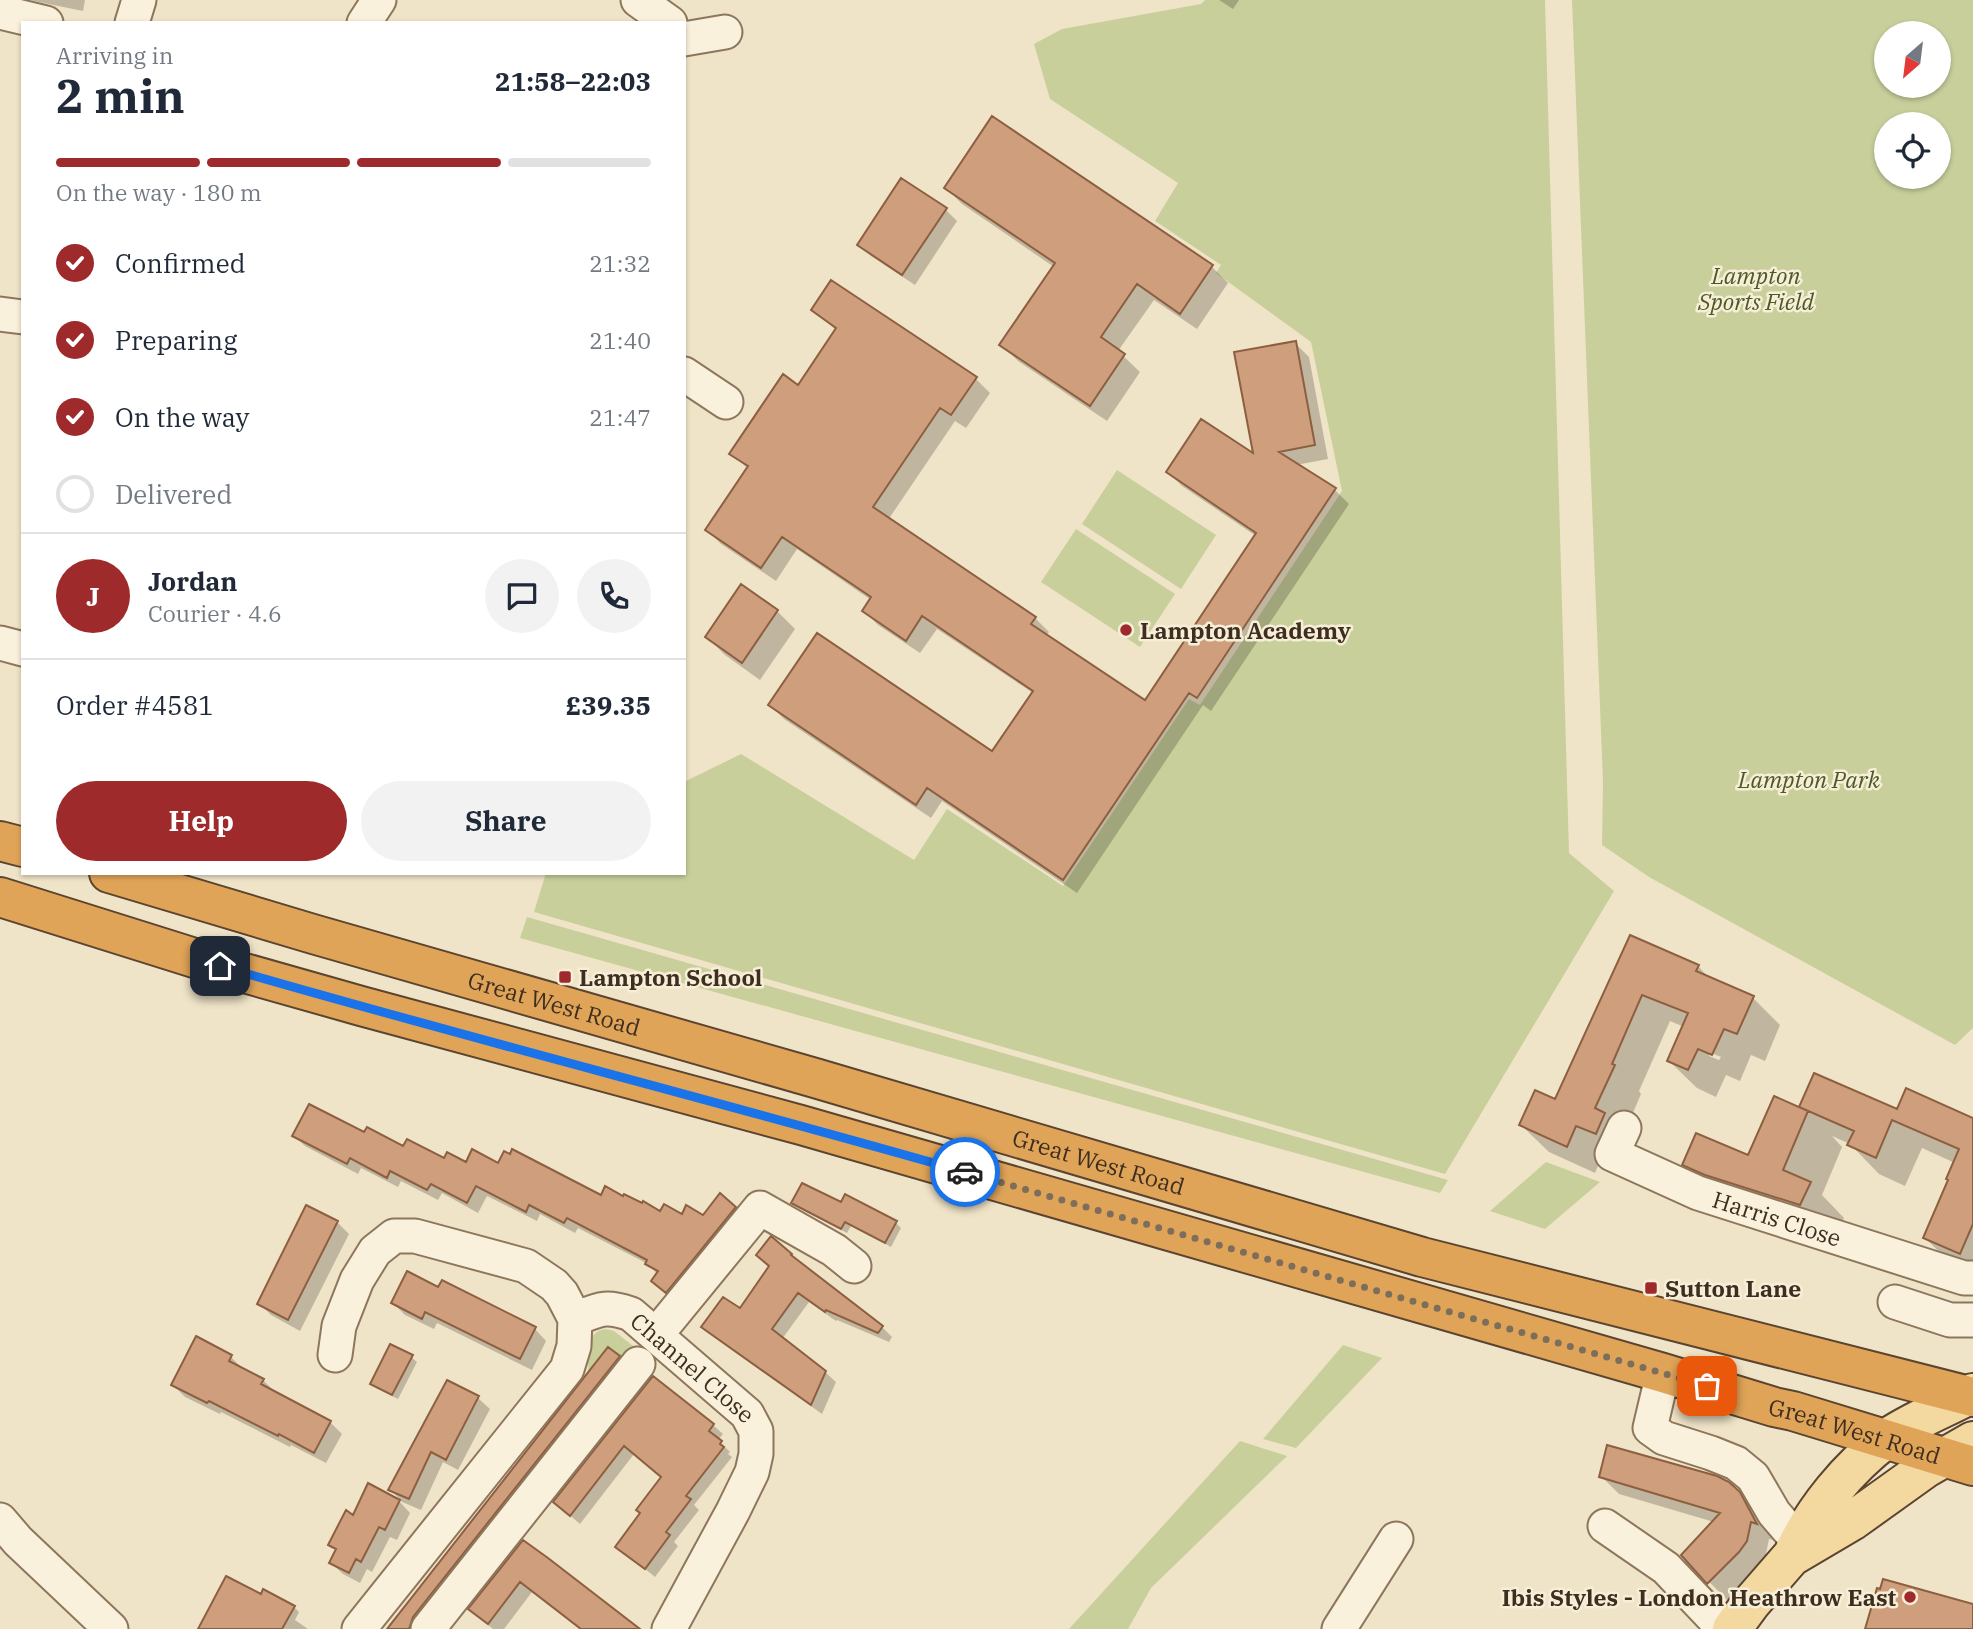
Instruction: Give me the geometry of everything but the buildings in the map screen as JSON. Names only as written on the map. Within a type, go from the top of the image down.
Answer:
[{"type":"highway","points":[[0,841],[21,846]]},
{"type":"highway","name":"Great West Road","points":[[116,875],[1422,1257],[1972,1397]]},
{"type":"highway","name":"Great West Road","points":[[0,897],[220,966],[381,1012],[801,1125],[1887,1439],[1963,1455]]},
{"type":"main road","points":[[1732,1629],[1798,1549],[1836,1487],[1853,1468],[1887,1439],[1972,1397]]},
{"type":"main road","points":[[1798,1549],[1852,1521],[1903,1482],[1963,1455]]},
{"type":"street","points":[[133,21],[139,0]]},
{"type":"street","points":[[365,21],[379,0]]},
{"type":"street","points":[[638,0],[667,21]]},
{"type":"street","points":[[0,12],[38,21]]},
{"type":"street","points":[[686,39],[725,32]]},
{"type":"street","points":[[0,314],[21,317]]},
{"type":"street","points":[[689,377],[726,402]]},
{"type":"street","points":[[0,643],[21,648]]},
{"type":"street","name":"Harris Close","points":[[1624,1128],[1612,1154],[1698,1193],[1964,1278],[1973,1278]]},
{"type":"street","points":[[656,1335],[760,1208],[834,1250],[854,1266]]},
{"type":"street","points":[[335,1355],[339,1326],[357,1280],[375,1251],[394,1236],[415,1236],[526,1266],[562,1294],[575,1319],[574,1346],[567,1369],[359,1629]]},
{"type":"street","points":[[1895,1302],[1950,1320],[1973,1320]]},
{"type":"street","name":"Channel Close","points":[[575,1319],[602,1308],[631,1314],[747,1414],[756,1431],[756,1454],[752,1472],[669,1629]]},
{"type":"street","points":[[428,1629],[638,1364]]},
{"type":"street","points":[[1663,1373],[1650,1429],[1664,1438],[1736,1463],[1753,1477],[1798,1549]]},
{"type":"street","points":[[0,1520],[18,1541],[111,1629]]},
{"type":"street","points":[[1605,1526],[1667,1568],[1724,1629]]},
{"type":"street","points":[[1339,1629],[1396,1539]]},
{"type":"green space","points":[[1205,0],[1545,0],[1569,853],[1614,891],[1445,1174],[534,912],[545,875],[686,875],[686,781],[741,754],[914,860],[947,809],[1063,886],[1189,699],[1200,705],[1342,491],[1311,342],[1216,273],[1221,265],[1155,221],[1178,183],[1050,99],[1034,44],[1062,29],[1201,4]]},
{"type":"green space","points":[[1572,0],[1973,0],[1973,1028],[1955,1045],[1649,877],[1602,845],[1603,782]]},
{"type":"green space","points":[[1117,470],[1216,535],[1181,589],[1082,524]]},
{"type":"green space","points":[[1076,529],[1175,594],[1140,647],[1041,582]]},
{"type":"green space","points":[[527,917],[1448,1180],[1440,1193],[520,938]]},
{"type":"green space","points":[[1546,1162],[1600,1182],[1545,1229],[1490,1211]]},
{"type":"green space","points":[[598,1331],[614,1331],[637,1349],[627,1361],[608,1347],[588,1373],[591,1340]]},
{"type":"green space","points":[[1343,1345],[1382,1358],[1296,1448],[1263,1439]]},
{"type":"green space","points":[[1240,1441],[1287,1456],[1151,1588],[1128,1629],[1069,1629]]},
{"type":"way so far","points":[[965,1172],[1707,1386]]},
{"type":"place","name":"Lampton Academy","points":[[1126,630]]},
{"type":"place","name":"Lampton School","points":[[565,977]]},
{"type":"place","name":"Sutton Lane","points":[[1651,1288]]},
{"type":"place","name":"Ibis Styles - London Heathrow East","points":[[1910,1597]]},
{"type":"route","points":[[220,966],[965,1172]]},
{"type":"park label","name":"Lampton Sports Field","points":[[1756,288]]},
{"type":"park label","name":"Lampton Park","points":[[1809,779]]}]
